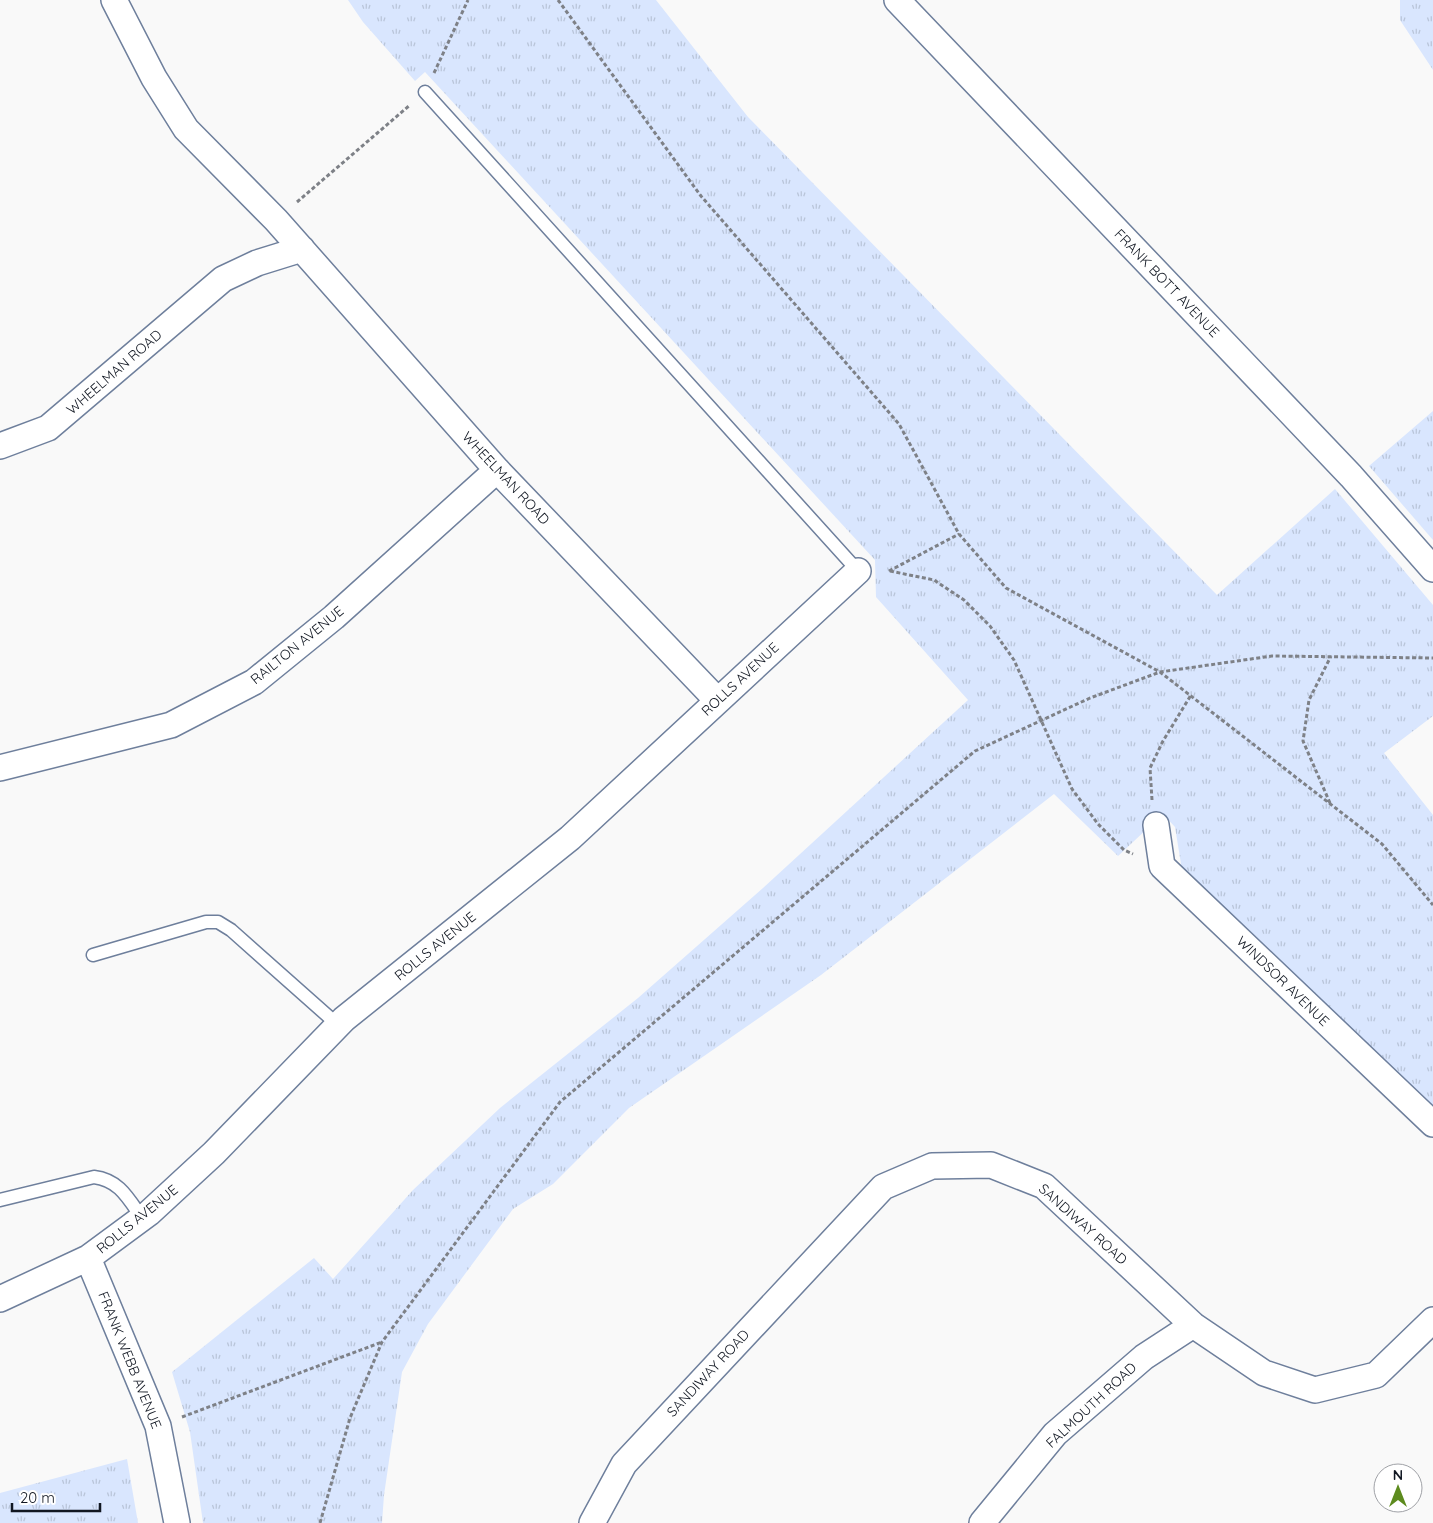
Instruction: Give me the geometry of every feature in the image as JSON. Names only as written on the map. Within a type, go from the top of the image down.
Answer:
[{"type":"street","name":"WHEELMAN ROAD","points":[[114,0],[154,78],[186,129],[276,220],[497,470],[717,700]]},
{"type":"street","name":"FRANK BOTT AVENUE","points":[[897,0],[1351,476],[1433,569]]},
{"type":"street","name":"WHEELMAN ROAD","points":[[0,446],[48,428],[223,279],[257,263],[302,249]]},
{"type":"street","name":"RAILTON AVENUE","points":[[0,768],[171,725],[254,682],[334,617],[497,470]]},
{"type":"street","name":"ROLLS AVENUE","points":[[0,1299],[88,1258],[142,1218],[214,1153],[338,1025],[570,838],[858,571]]},
{"type":"street","points":[[1156,826],[1162,866]]},
{"type":"street","name":"WINDSOR AVENUE","points":[[1162,866],[1433,1124]]},
{"type":"street","name":"SANDIWAY ROAD","points":[[592,1523],[624,1464],[883,1187],[932,1166],[991,1164],[1044,1186],[1192,1324],[1264,1373],[1315,1390],[1376,1375],[1433,1320]]},
{"type":"street","name":"FRANK WEBB AVENUE","points":[[88,1258],[158,1426],[177,1523]]},
{"type":"street","name":"FALMOUTH ROAD","points":[[982,1523],[1055,1434],[1144,1357],[1192,1324]]},
{"type":"lane","points":[[426,92],[858,571]]},
{"type":"lane","points":[[94,955],[206,922],[218,922],[260,954],[338,1025]]},
{"type":"lane","points":[[0,1200],[94,1177],[108,1179],[118,1185],[142,1218]]},
{"type":"path","points":[[276,220],[426,92],[468,0]]},
{"type":"path","points":[[558,0],[701,196],[899,424],[959,534],[1006,588],[1160,672],[1191,695],[1382,844],[1433,905]]},
{"type":"path","points":[[890,571],[959,534]]},
{"type":"path","points":[[858,571],[890,571],[934,580],[964,600],[990,626],[1014,660],[1072,789],[1098,824],[1124,850],[1162,866]]},
{"type":"path","points":[[320,1523],[350,1418],[382,1342],[560,1102],[975,751],[1090,698],[1160,672],[1272,656],[1433,658]]},
{"type":"path","points":[[1330,804],[1304,741],[1309,700],[1331,656]]},
{"type":"path","points":[[1156,826],[1150,787],[1150,768],[1163,741],[1191,695]]},
{"type":"path","points":[[158,1426],[382,1342]]},
{"type":"green space","points":[[348,0],[656,0],[748,117],[1217,595],[1335,489],[1433,605],[1433,716],[1384,753],[1433,815],[1433,1114],[1182,870],[1175,827],[1163,814],[1118,856],[1054,794],[821,975],[629,1108],[553,1184],[513,1209],[428,1324],[402,1372],[384,1495],[382,1523],[203,1523],[190,1432],[172,1372],[314,1258],[333,1279],[413,1190],[500,1108],[638,998],[763,888],[968,700],[876,597],[875,560],[425,72],[415,81],[363,22]]},
{"type":"green space","points":[[1400,0],[1433,0],[1433,70],[1400,20]]},
{"type":"green space","points":[[1433,411],[1433,540],[1369,466]]},
{"type":"green space","points":[[127,1459],[138,1523],[0,1523],[0,1493]]}]
